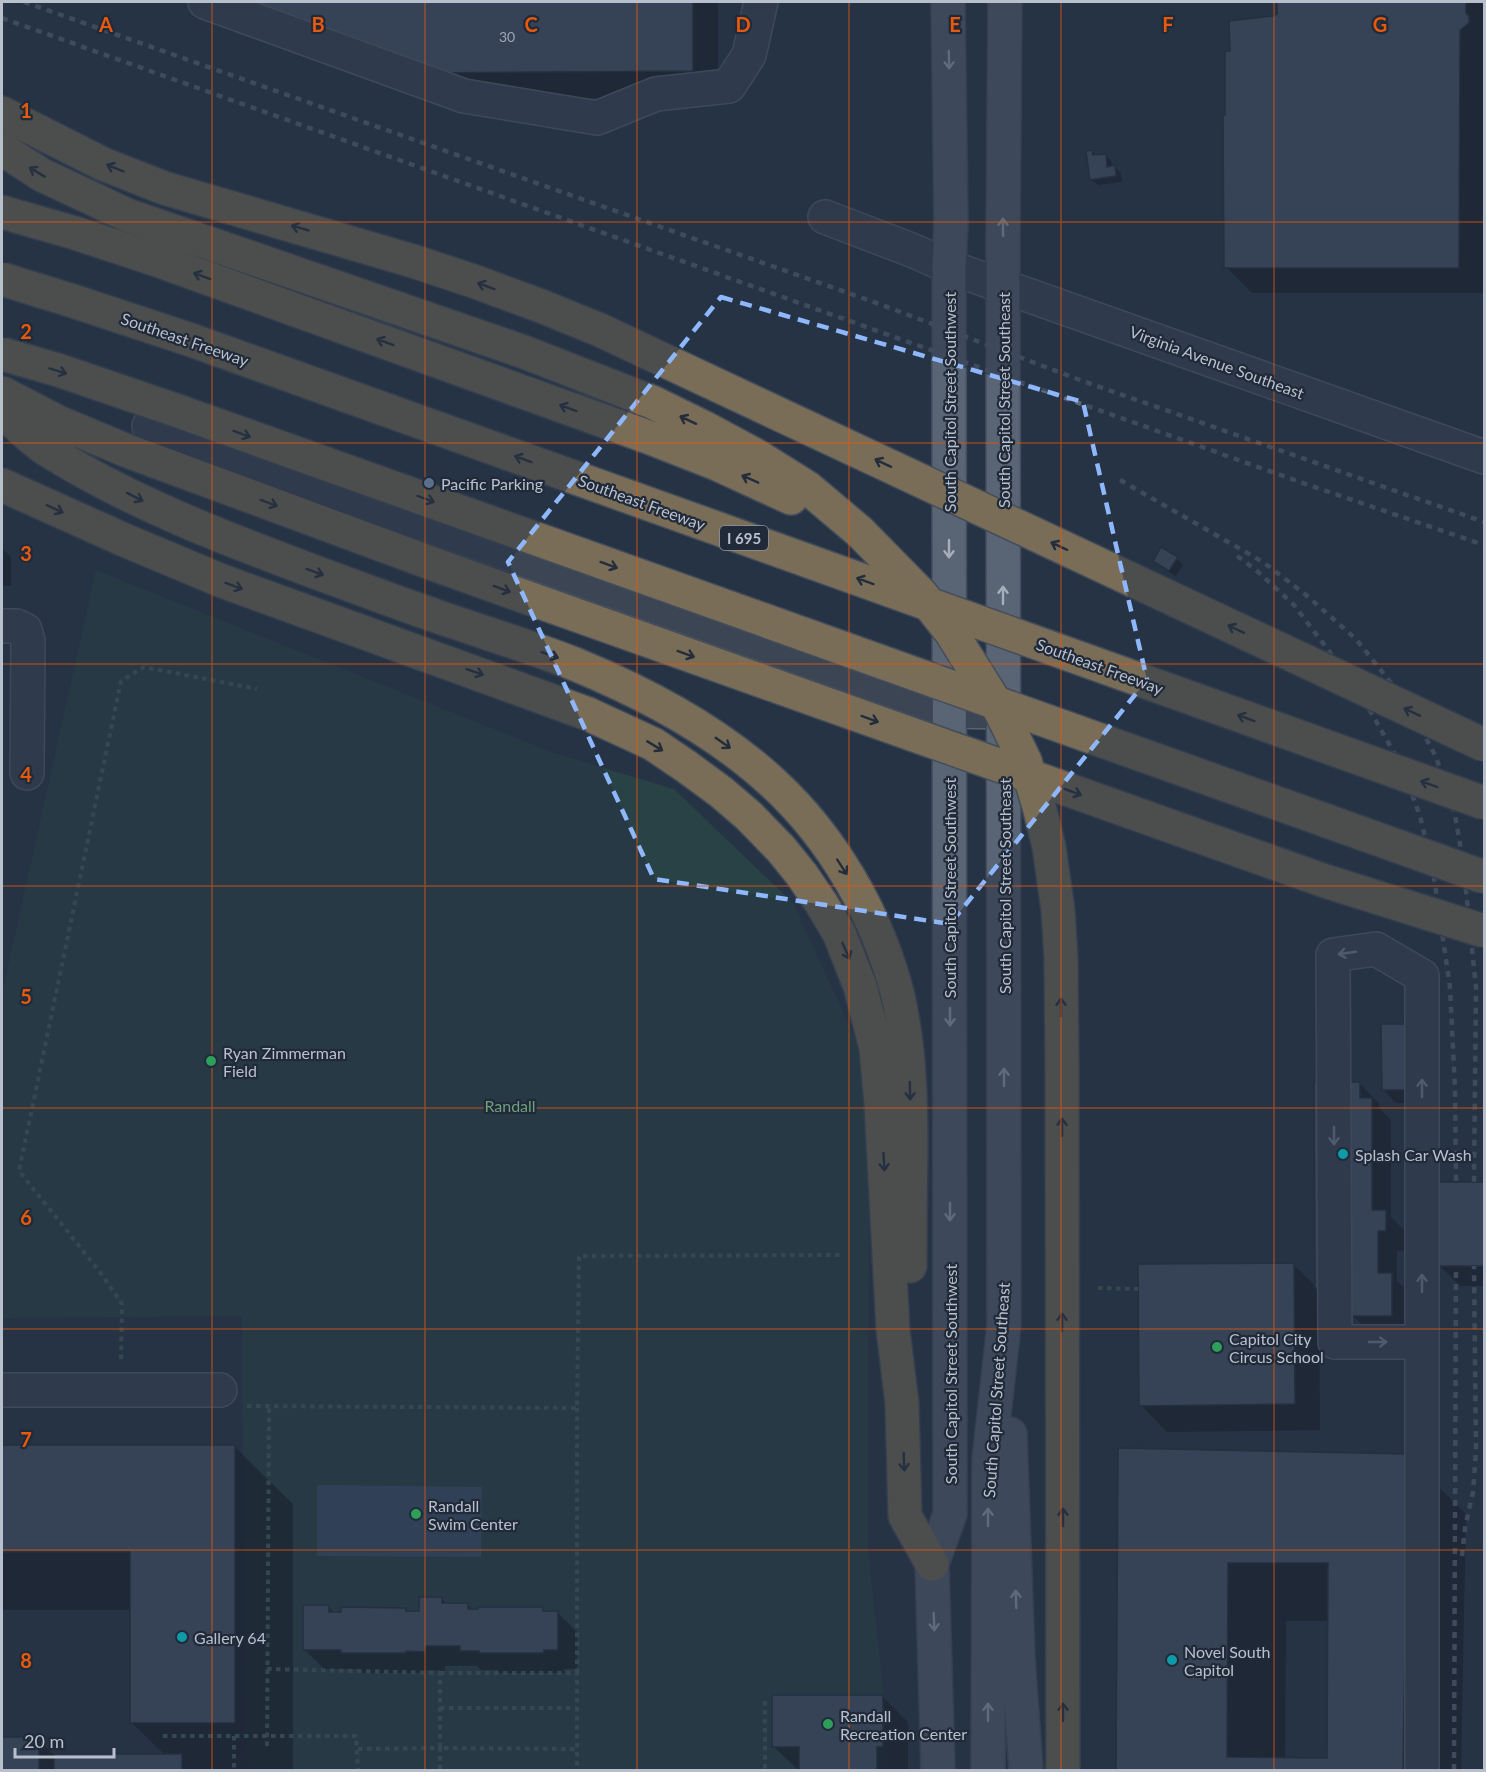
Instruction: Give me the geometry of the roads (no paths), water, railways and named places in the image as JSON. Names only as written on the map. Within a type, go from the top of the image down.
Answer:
[{"type":"highway","points":[[2,113],[103,164],[164,188],[416,262],[541,306],[600,330],[1485,745]]},
{"type":"highway","points":[[2,149],[42,175],[128,216],[525,352],[652,402],[707,429],[757,456],[808,488],[860,532],[921,594],[951,632],[1001,712],[1025,761],[1049,847],[1058,910],[1062,1065],[1063,1770]]},
{"type":"highway","points":[[2,212],[157,260],[648,437],[767,486],[860,532]]},
{"type":"highway","name":"Southeast Freeway","points":[[2,279],[191,340],[1485,803]]},
{"type":"highway","points":[[2,354],[168,408],[1485,877]]},
{"type":"highway","points":[[2,393],[109,484],[159,510],[259,551],[435,616],[574,663],[644,695],[681,716],[744,758],[773,783],[808,819],[851,882],[865,908],[887,962],[897,993],[903,1023],[911,1086],[910,1328],[902,1403]]},
{"type":"highway","points":[[2,411],[52,436],[125,450],[458,573],[1325,881],[1485,931]]},
{"type":"highway","points":[[2,485],[222,581],[558,701],[653,744],[721,792],[749,816],[781,849],[802,874],[838,933],[860,986],[876,1048],[893,1330],[902,1403],[905,1515],[932,1564]]},
{"type":"main road","name":"South Capitol Street Southwest","points":[[938,1770],[932,1564],[950,1514],[949,267],[951,223],[948,2]]},
{"type":"main road","name":"South Capitol Street Southeast","points":[[988,1770],[988,1459],[1004,1325],[1005,2]]},
{"type":"main road","points":[[1004,1325],[1018,1657],[1026,1770]]},
{"type":"street","points":[[206,2],[464,96],[597,118],[656,94],[729,86],[749,55],[761,2]]},
{"type":"street","name":"Virginia Avenue Southeast","points":[[845,215],[949,267],[1485,457]]},
{"type":"street","points":[[148,426],[949,711],[1004,712]]},
{"type":"street","points":[[2,626],[17,626],[25,630],[28,641],[27,773]]},
{"type":"street","points":[[1422,1342],[1335,1342],[1333,955],[1377,949],[1422,976],[1422,1342],[1411,1393],[1422,1770]]},
{"type":"street","points":[[2,1390],[220,1390]]},
{"type":"water","points":[[317,1485],[482,1487],[481,1557],[317,1556]]},
{"type":"railway","points":[[24,2],[882,305],[1080,380],[1484,522]]},
{"type":"railway","points":[[2,18],[1300,482],[1484,545]]},
{"type":"railway","points":[[1120,480],[1263,562],[1306,595],[1356,639],[1407,703],[1436,757],[1455,815],[1463,862],[1476,987],[1474,1182]]},
{"type":"railway","points":[[1237,556],[1294,605],[1329,651],[1372,714],[1402,767],[1420,816],[1433,871],[1450,987],[1455,1089],[1456,1182]]},
{"type":"railway","points":[[1454,1770],[1456,1266]]},
{"type":"railway","points":[[1462,1556],[1473,1492],[1476,1451],[1474,1266]]},
{"type":"place","name":"Pacific Parking","points":[[429,483]]},
{"type":"place","name":"Ryan Zimmerman Field","points":[[211,1061]]},
{"type":"place","name":"Splash Car Wash","points":[[1343,1154]]},
{"type":"place","name":"Capitol City Circus School","points":[[1217,1347]]},
{"type":"place","name":"Randall Swim Center","points":[[416,1514]]},
{"type":"place","name":"Gallery 64","points":[[182,1637]]},
{"type":"place","name":"Novel South Capitol","points":[[1172,1660]]},
{"type":"place","name":"Randall Recreation Center","points":[[828,1724]]},
{"type":"park label","name":"Randall","points":[[510,1105]]}]
